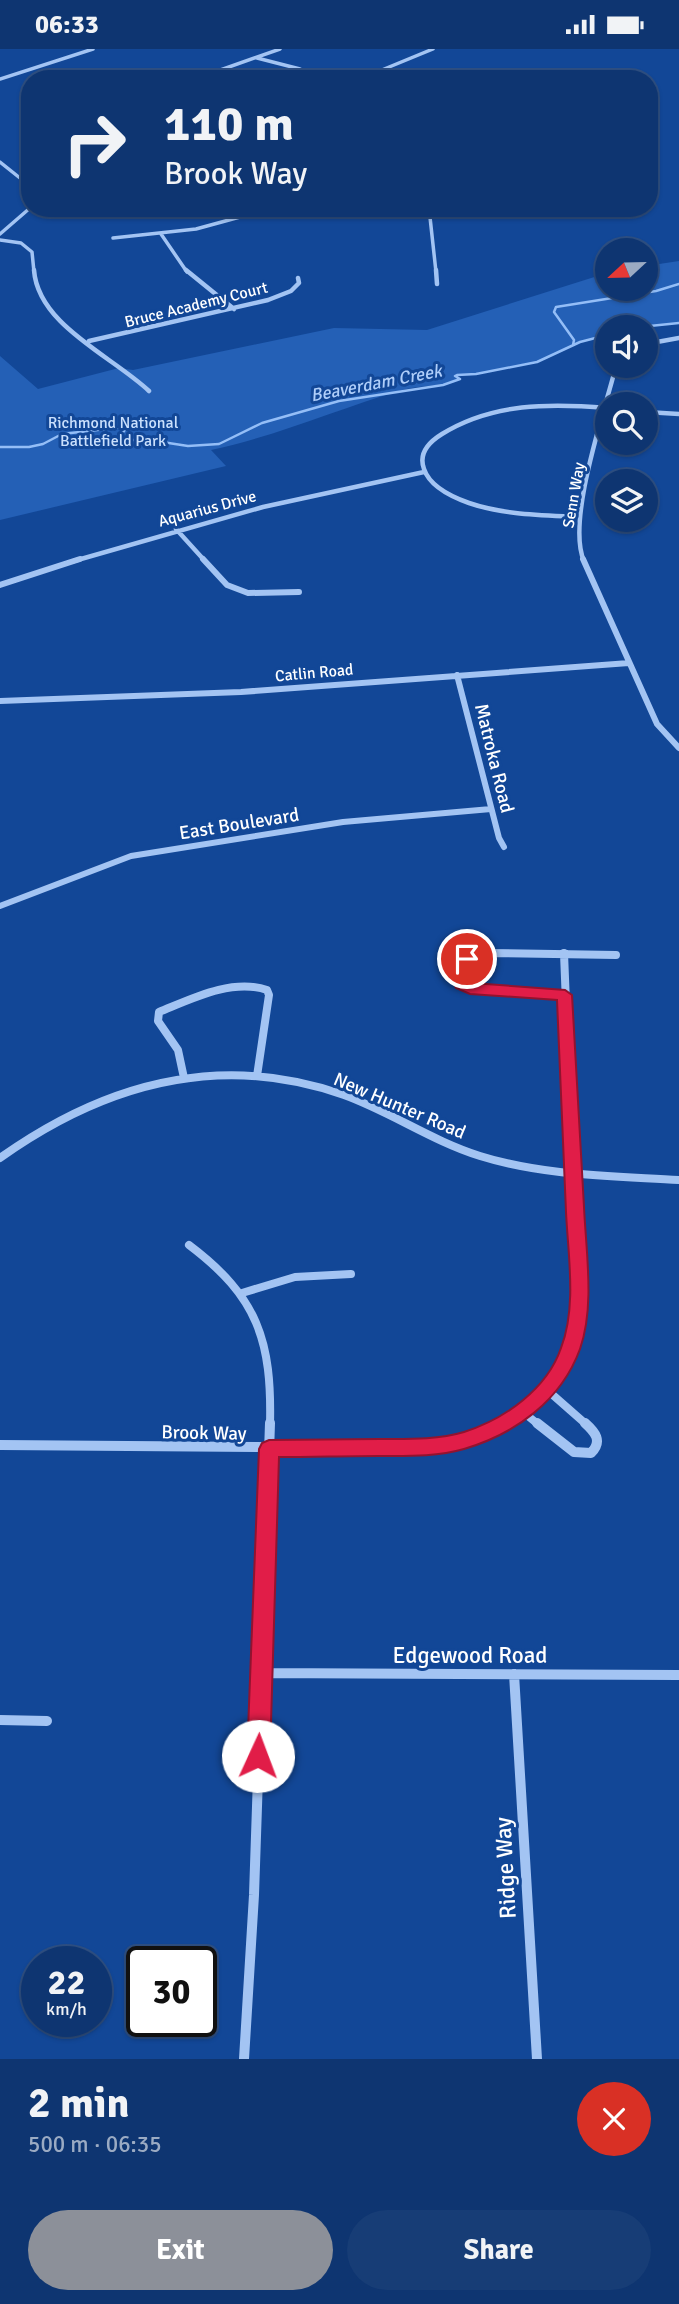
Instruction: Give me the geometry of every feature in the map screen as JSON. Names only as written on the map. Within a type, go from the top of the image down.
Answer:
[{"type":"street","points":[[28,70],[93,49]]},
{"type":"street","points":[[220,70],[280,49]]},
{"type":"street","points":[[382,70],[433,49]]},
{"type":"street","points":[[256,57],[302,70]]},
{"type":"street","points":[[0,79],[21,72]]},
{"type":"street","points":[[0,162],[21,177]]},
{"type":"street","points":[[0,234],[22,217]]},
{"type":"street","points":[[113,238],[161,234],[242,217]]},
{"type":"street","points":[[430,217],[438,284]]},
{"type":"street","points":[[161,234],[186,272],[234,309]]},
{"type":"street","points":[[0,240],[21,243],[29,248],[34,256],[35,284],[44,305],[58,320],[121,365],[149,391]]},
{"type":"street","name":"Bruce Academy Court","points":[[89,341],[234,309],[291,291],[297,287],[298,278]]},
{"type":"street","points":[[658,342],[679,338]]},
{"type":"street","points":[[580,517],[494,509],[473,504],[442,490],[424,472],[421,460],[426,447],[443,432],[470,419],[533,406],[595,408]]},
{"type":"street","points":[[658,413],[679,414]]},
{"type":"street","name":"Senn Way","points":[[595,454],[580,517],[580,552],[657,724],[679,748]]},
{"type":"street","name":"Aquarius Drive","points":[[0,585],[176,529],[336,488],[424,472]]},
{"type":"street","points":[[176,529],[227,585],[248,593],[299,592]]},
{"type":"street","name":"Catlin Road","points":[[0,701],[241,692],[629,663]]},
{"type":"street","name":"Matroka Road","points":[[457,675],[491,809],[504,847]]},
{"type":"street","name":"East Boulevard","points":[[0,906],[131,856],[343,822],[491,809]]},
{"type":"street","points":[[565,995],[470,988],[461,984],[455,972],[467,959],[486,953],[616,955]]},
{"type":"street","name":"Brook Way","points":[[0,1445],[269,1449],[430,1447],[463,1441],[523,1412],[546,1389],[570,1351],[579,1307],[564,953]]},
{"type":"street","points":[[184,1078],[178,1050],[158,1021],[159,1012],[208,994],[257,986],[267,990],[269,995],[257,1076]]},
{"type":"street","name":"New Hunter Road","points":[[0,1158],[38,1131],[96,1101],[148,1084],[184,1078],[257,1076],[289,1080],[345,1095],[437,1140],[477,1155],[537,1170],[573,1175],[679,1179]]},
{"type":"street","points":[[189,1245],[227,1275],[242,1293],[265,1339],[269,1359],[269,1449],[254,1895],[244,2059]]},
{"type":"street","points":[[242,1293],[289,1277],[313,1273],[351,1274]]},
{"type":"street","points":[[523,1412],[574,1452],[591,1453],[597,1447],[595,1432],[546,1389]]},
{"type":"street","name":"Edgewood Road","points":[[261,1673],[679,1675]]},
{"type":"street","name":"Ridge Way","points":[[514,1674],[537,2059]]},
{"type":"street","points":[[0,1720],[47,1721]]},
{"type":"green space","name":"Richmond National Battlefield Park","points":[[679,261],[679,323],[658,326],[658,315],[595,315],[595,339],[580,342],[537,362],[457,375],[455,377],[460,379],[402,390],[260,437],[211,450],[226,466],[0,520],[0,356],[38,389],[119,368],[133,370],[334,328],[427,330],[595,277],[595,301],[658,301],[658,264]]},
{"type":"waterway","points":[[573,345],[574,340],[554,312],[556,307],[656,291],[679,284]]},
{"type":"waterway","name":"Beaverdam Creek","points":[[658,325],[679,323]]},
{"type":"waterway","name":"Beaverdam Creek","points":[[0,447],[29,447],[43,444],[62,434],[124,427],[125,430],[116,440],[149,440],[188,446],[219,444],[262,423],[339,401],[443,385],[460,379],[455,376],[457,375],[537,362],[580,342],[595,338]]},
{"type":"route","points":[[258,1756],[269,1449],[430,1447],[463,1441],[493,1430],[523,1412],[542,1394],[570,1351],[576,1329],[579,1307],[565,995],[470,988],[461,984],[455,972],[467,959]]}]
